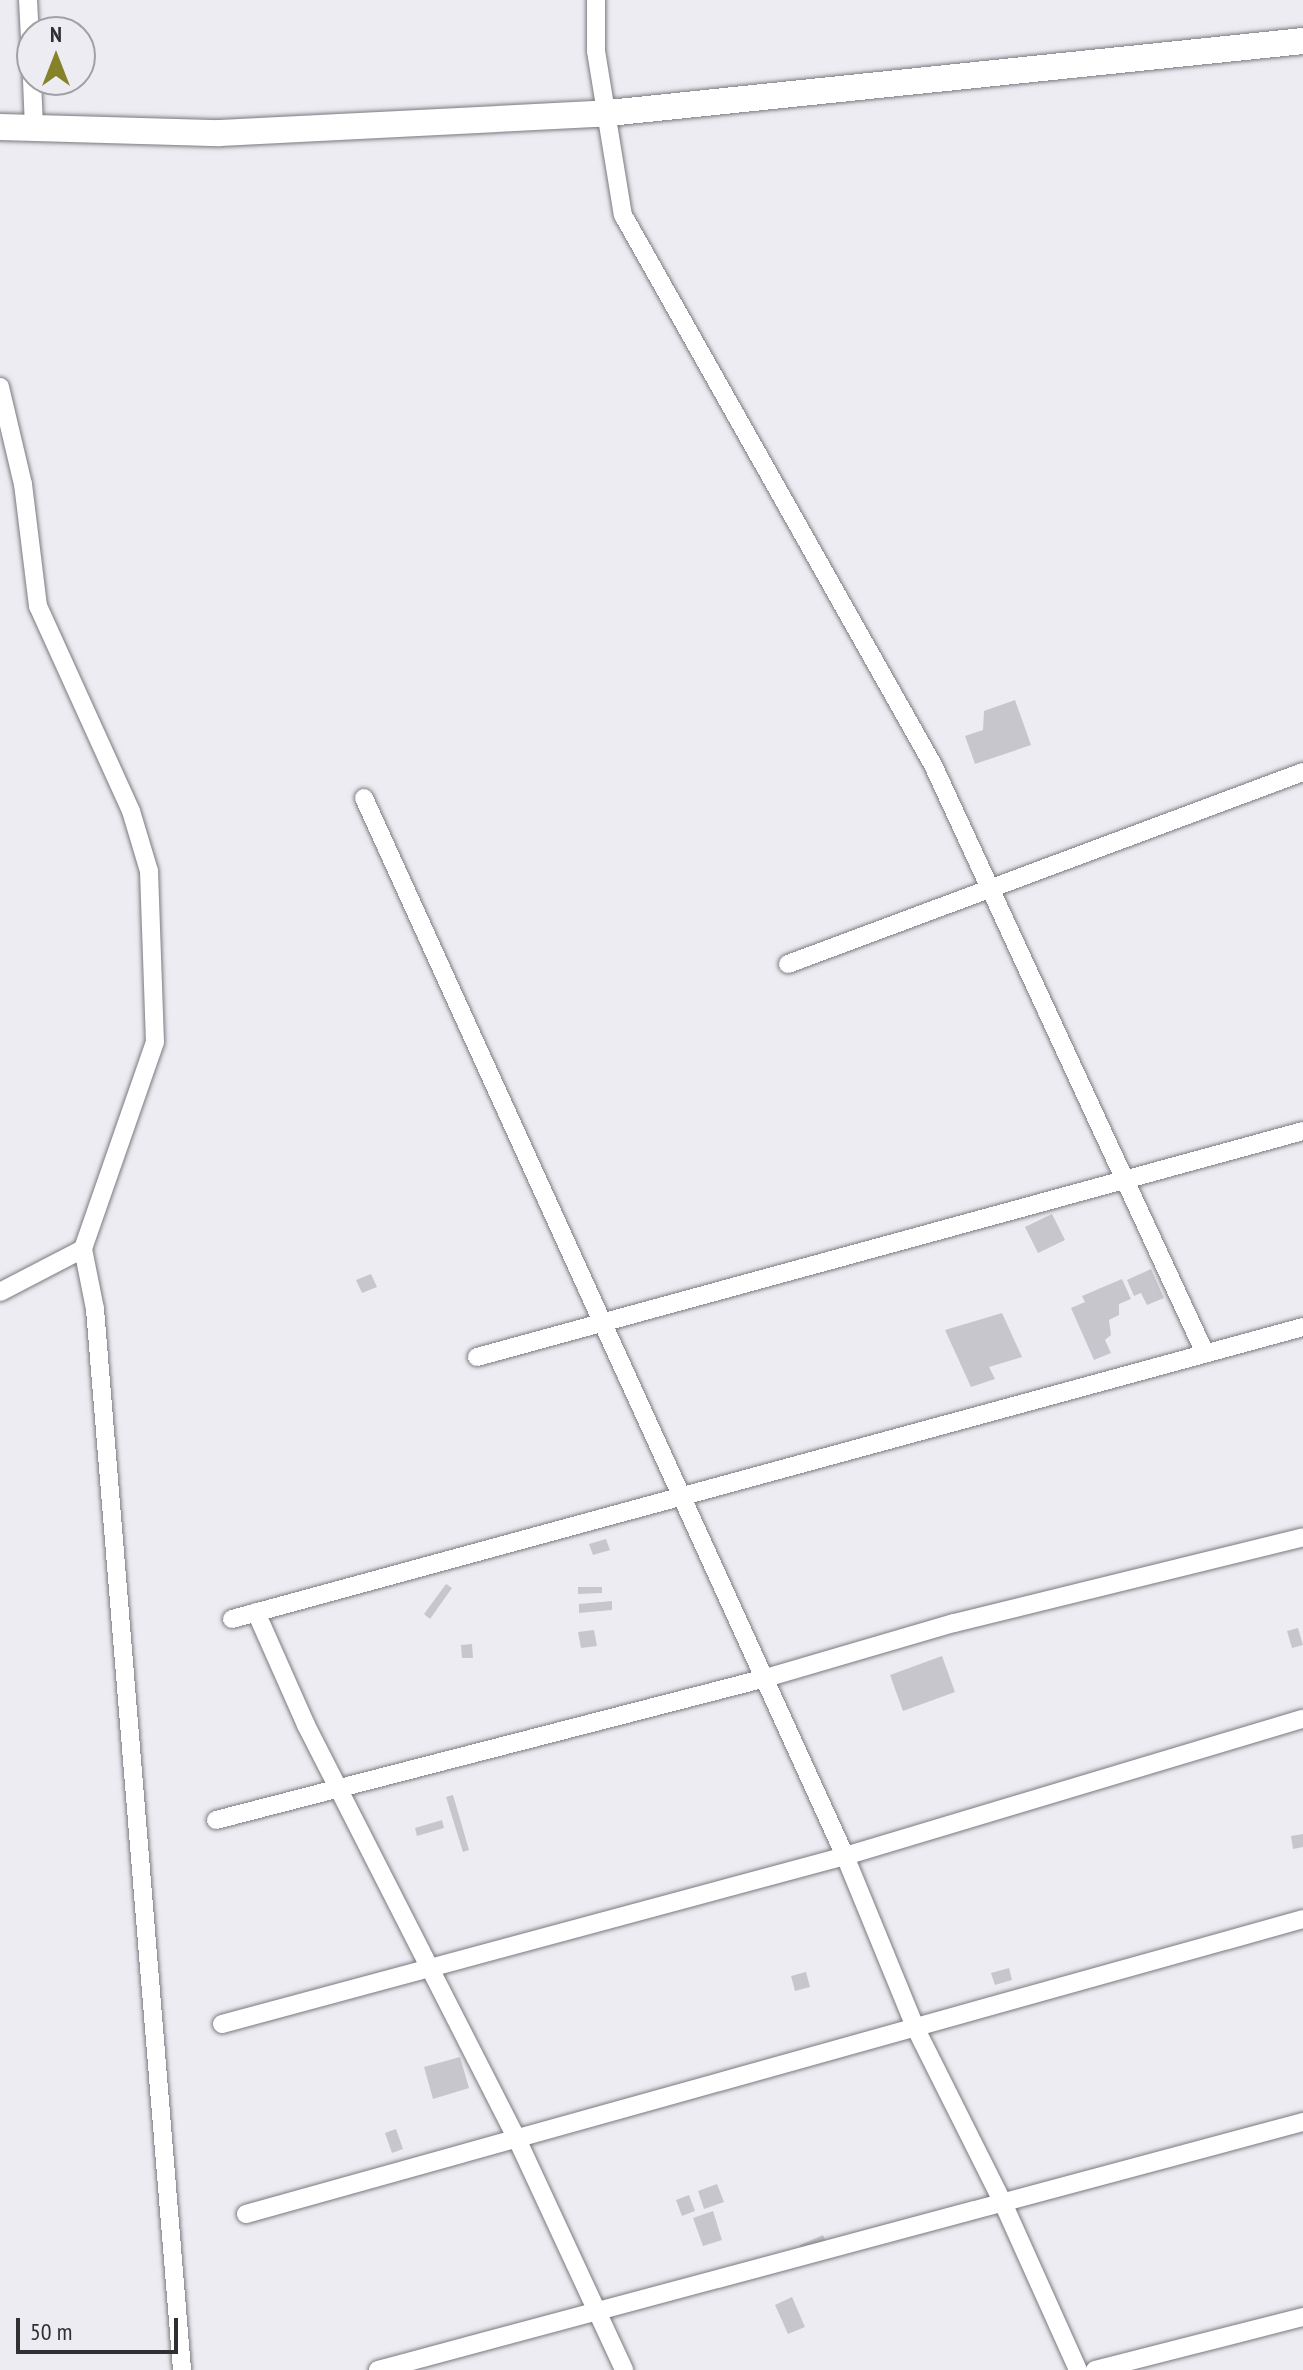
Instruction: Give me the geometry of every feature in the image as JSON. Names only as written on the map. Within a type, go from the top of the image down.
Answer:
[{"type":"street","points":[[596,0],[604,114],[623,215],[933,765],[1205,1353]]},
{"type":"street","points":[[0,127],[220,133],[604,114],[1303,41]]},
{"type":"street","points":[[33,96],[34,128]]},
{"type":"street","points":[[0,387],[26,499],[38,606],[131,811],[149,871],[155,1042],[83,1249],[95,1309],[182,2370]]},
{"type":"street","points":[[788,964],[1303,772]]},
{"type":"street","points":[[364,798],[845,1856],[916,2029],[1003,2203],[1078,2370]]},
{"type":"street","points":[[477,1357],[1303,1131]]},
{"type":"street","points":[[0,1292],[83,1249]]},
{"type":"street","points":[[232,1619],[1303,1327]]},
{"type":"street","points":[[216,1820],[762,1679],[954,1623],[1303,1537]]},
{"type":"street","points":[[256,1612],[339,1788],[517,2139],[600,2311],[624,2370]]},
{"type":"street","points":[[222,2024],[845,1856],[1303,1719]]},
{"type":"street","points":[[246,2214],[1303,1919]]},
{"type":"street","points":[[378,2370],[1303,2122]]},
{"type":"street","points":[[1095,2370],[1303,2317]]},
{"type":"building","points":[[1015,700],[1031,745],[975,764],[965,736],[983,730],[984,711]]},
{"type":"building","points":[[1052,1214],[1065,1240],[1038,1253],[1025,1227]]},
{"type":"building","points":[[1151,1269],[1164,1298],[1147,1305],[1141,1293],[1134,1296],[1127,1280]]},
{"type":"building","points":[[371,1274],[377,1287],[362,1293],[356,1280]]},
{"type":"building","points":[[1122,1279],[1131,1299],[1119,1304],[1119,1315],[1109,1320],[1111,1335],[1105,1340],[1111,1353],[1094,1360],[1071,1308],[1085,1302],[1082,1296]]},
{"type":"building","points":[[1002,1313],[1022,1357],[989,1367],[995,1379],[971,1387],[945,1330]]},
{"type":"building","points":[[606,1539],[610,1550],[593,1555],[589,1544]]},
{"type":"building","points":[[446,1584],[452,1588],[430,1619],[424,1614]]},
{"type":"building","points":[[578,1587],[602,1587],[602,1593],[578,1594]]},
{"type":"building","points":[[612,1601],[612,1610],[579,1613],[579,1604]]},
{"type":"building","points":[[1298,1628],[1303,1645],[1292,1648],[1287,1631]]},
{"type":"building","points":[[594,1630],[597,1646],[581,1648],[578,1632]]},
{"type":"building","points":[[472,1644],[473,1658],[462,1658],[461,1645]]},
{"type":"building","points":[[942,1656],[955,1692],[903,1711],[890,1675]]},
{"type":"building","points":[[453,1795],[469,1850],[463,1852],[446,1797]]},
{"type":"building","points":[[442,1820],[444,1828],[417,1836],[415,1828]]},
{"type":"building","points":[[1303,1834],[1303,1847],[1293,1849],[1291,1836]]},
{"type":"building","points":[[1009,1968],[1012,1980],[995,1985],[991,1973]]},
{"type":"building","points":[[806,1972],[810,1987],[795,1991],[791,1976]]},
{"type":"building","points":[[460,2057],[469,2088],[433,2099],[424,2067]]},
{"type":"building","points":[[396,2129],[403,2149],[392,2153],[385,2133]]},
{"type":"building","points":[[717,2184],[724,2202],[704,2209],[698,2191]]},
{"type":"building","points":[[689,2195],[695,2211],[682,2216],[676,2200]]},
{"type":"building","points":[[713,2211],[722,2240],[703,2246],[693,2218]]},
{"type":"building","points":[[823,2235],[826,2242],[804,2252],[800,2245]]},
{"type":"building","points":[[792,2297],[805,2327],[788,2334],[775,2305]]}]
